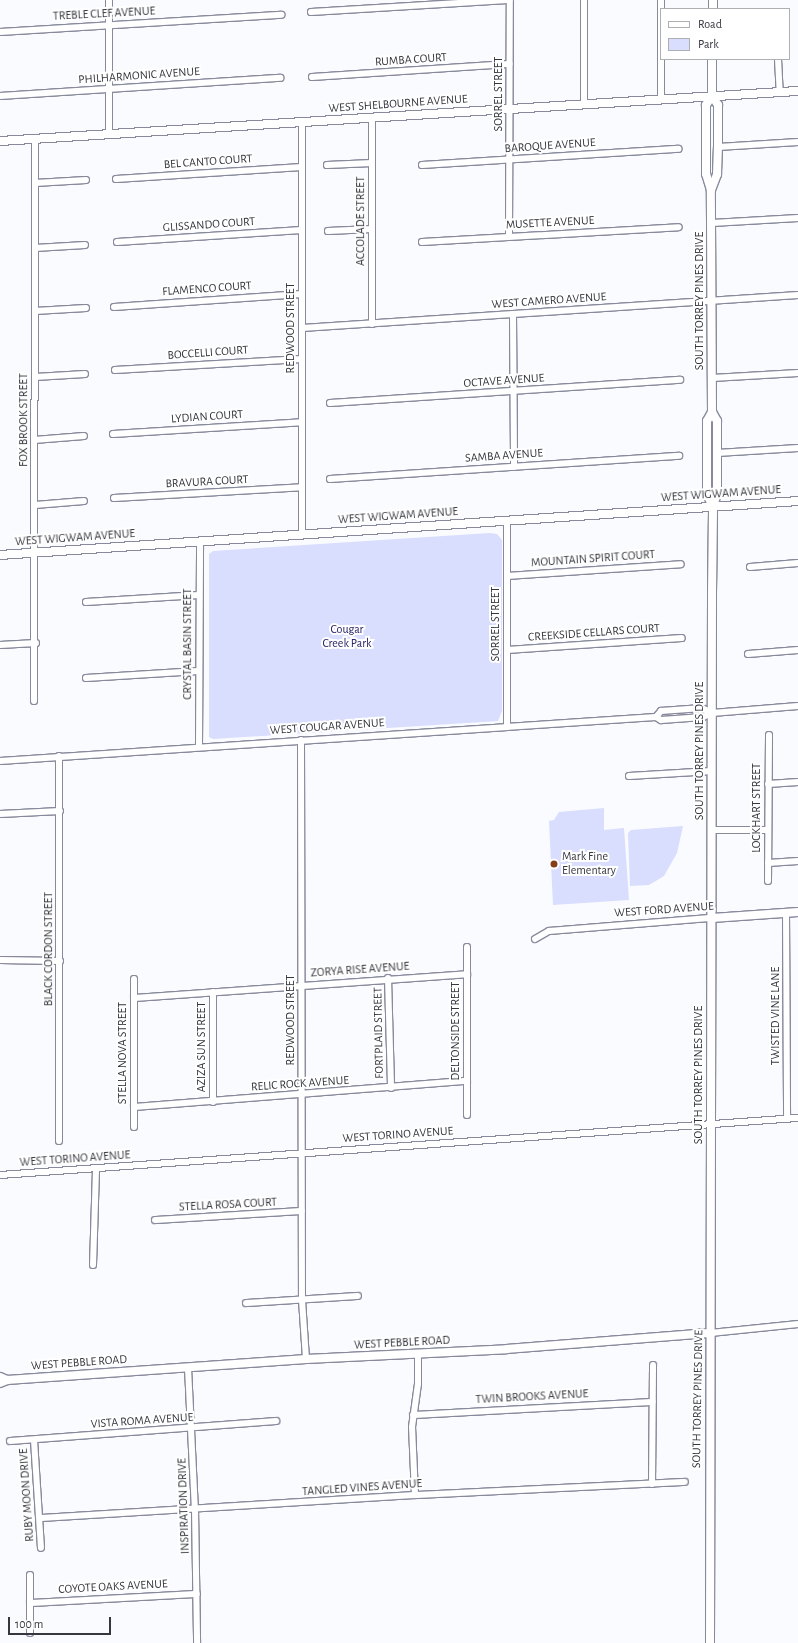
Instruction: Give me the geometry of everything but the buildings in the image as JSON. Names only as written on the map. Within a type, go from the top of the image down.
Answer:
[{"type":"street","points":[[109,0],[109,134]]},
{"type":"street","points":[[311,12],[510,0]]},
{"type":"street","name":"SORREL STREET","points":[[509,236],[510,0]]},
{"type":"street","points":[[584,0],[584,104]]},
{"type":"street","name":"TREBLE CLEF AVENUE","points":[[0,32],[281,15]]},
{"type":"street","points":[[661,60],[661,100]]},
{"type":"street","name":"SOUTH TORREY PINES DRIVE","points":[[712,60],[712,96],[706,106],[706,174],[712,190]]},
{"type":"street","points":[[778,60],[780,92]]},
{"type":"street","name":"RUMBA COURT","points":[[312,77],[510,64]]},
{"type":"street","name":"PHILHARMONIC AVENUE","points":[[0,96],[280,78]]},
{"type":"street","name":"WEST SHELBOURNE AVENUE","points":[[0,141],[798,91]]},
{"type":"street","name":"SOUTH TORREY PINES DRIVE","points":[[710,1643],[713,507],[717,493],[717,421],[712,412],[712,190],[717,174],[718,147],[718,105],[712,96]]},
{"type":"street","name":"ACCOLADE STREET","points":[[372,118],[372,324]]},
{"type":"street","name":"REDWOOD STREET","points":[[302,122],[302,534]]},
{"type":"street","name":"FOX BROOK STREET","points":[[34,701],[36,643],[34,440],[35,138]]},
{"type":"street","points":[[718,147],[798,142]]},
{"type":"street","name":"BAROQUE AVENUE","points":[[422,166],[679,149]]},
{"type":"street","points":[[327,165],[372,163]]},
{"type":"street","name":"BEL CANTO COURT","points":[[116,179],[302,167]]},
{"type":"street","points":[[35,183],[86,180]]},
{"type":"street","points":[[712,223],[798,218]]},
{"type":"street","name":"MUSETTE AVENUE","points":[[422,242],[679,227]]},
{"type":"street","points":[[328,231],[372,229]]},
{"type":"street","name":"GLISSANDO COURT","points":[[117,242],[302,230]]},
{"type":"street","points":[[35,248],[85,245]]},
{"type":"street","name":"FLAMENCO COURT","points":[[114,307],[302,294]]},
{"type":"street","name":"WEST CAMERO AVENUE","points":[[302,328],[798,295]]},
{"type":"street","points":[[35,311],[86,308]]},
{"type":"street","points":[[513,314],[514,467]]},
{"type":"street","name":"BOCCELLI COURT","points":[[115,370],[302,359]]},
{"type":"street","points":[[712,378],[798,372]]},
{"type":"street","points":[[35,377],[84,374]]},
{"type":"street","name":"OCTAVE AVENUE","points":[[330,403],[680,380]]},
{"type":"street","name":"SOUTH TORREY PINES DRIVE","points":[[712,412],[707,421],[707,494],[713,507]]},
{"type":"street","name":"LYDIAN COURT","points":[[113,434],[302,422]]},
{"type":"street","points":[[34,440],[84,436]]},
{"type":"street","points":[[717,453],[798,448]]},
{"type":"street","name":"SAMBA AVENUE","points":[[330,479],[679,456]]},
{"type":"street","name":"BRAVURA COURT","points":[[114,498],[302,487]]},
{"type":"street","points":[[35,505],[84,500]]},
{"type":"street","name":"WEST WIGWAM AVENUE","points":[[0,555],[798,501]]},
{"type":"street","name":"SORREL STREET","points":[[507,521],[507,728]]},
{"type":"street","name":"CRYSTAL BASIN STREET","points":[[199,746],[198,672],[200,541]]},
{"type":"street","points":[[750,567],[798,563]]},
{"type":"street","name":"MOUNTAIN SPIRIT COURT","points":[[507,576],[681,564]]},
{"type":"street","points":[[86,602],[199,595]]},
{"type":"street","name":"CREEKSIDE CELLARS COURT","points":[[507,650],[682,638]]},
{"type":"street","points":[[0,645],[36,643]]},
{"type":"street","points":[[748,654],[798,650]]},
{"type":"street","points":[[86,678],[198,672]]},
{"type":"street","name":"WEST COUGAR AVENUE","points":[[0,761],[199,746],[507,728],[656,717],[661,711],[702,708],[712,713],[798,706]]},
{"type":"street","name":"LOCKHART STREET","points":[[768,881],[769,735]]},
{"type":"street","name":"REDWOOD STREET","points":[[301,740],[302,1300],[306,1359]]},
{"type":"street","name":"BLACK CORDON STREET","points":[[59,756],[59,1141]]},
{"type":"street","points":[[629,776],[712,771]]},
{"type":"street","points":[[768,784],[798,782]]},
{"type":"street","points":[[0,814],[60,811]]},
{"type":"street","points":[[713,830],[768,830]]},
{"type":"street","points":[[768,863],[798,861]]},
{"type":"street","name":"WEST FORD AVENUE","points":[[534,939],[549,931],[798,912]]},
{"type":"street","name":"TWISTED VINE LANE","points":[[786,913],[787,1119]]},
{"type":"street","name":"DELTONSIDE STREET","points":[[467,947],[467,1115]]},
{"type":"street","points":[[0,960],[60,961]]},
{"type":"street","name":"ZORYA RISE AVENUE","points":[[134,998],[302,986],[388,978],[467,974]]},
{"type":"street","name":"FORTPLAID STREET","points":[[388,978],[391,1088]]},
{"type":"street","name":"STELLA NOVA STREET","points":[[134,979],[134,1126]]},
{"type":"street","name":"AZIZA SUN STREET","points":[[213,992],[213,1102]]},
{"type":"street","name":"RELIC ROCK AVENUE","points":[[134,1107],[467,1081]]},
{"type":"street","name":"WEST TORINO AVENUE","points":[[0,1176],[302,1152],[798,1118]]},
{"type":"street","points":[[93,1264],[96,1168]]},
{"type":"street","name":"STELLA ROSA COURT","points":[[155,1220],[302,1211]]},
{"type":"street","points":[[246,1303],[358,1296]]},
{"type":"street","name":"WEST PEBBLE ROAD","points":[[2,1380],[306,1359],[418,1354],[711,1333],[798,1324]]},
{"type":"street","points":[[415,1495],[413,1415],[418,1384],[418,1354]]},
{"type":"street","points":[[652,1484],[653,1365]]},
{"type":"street","name":"INSPIRATION DRIVE","points":[[188,1368],[195,1509],[197,1643]]},
{"type":"street","name":"TWIN BROOKS AVENUE","points":[[413,1415],[653,1402]]},
{"type":"street","name":"VISTA ROMA AVENUE","points":[[10,1441],[276,1421]]},
{"type":"street","name":"RUBY MOON DRIVE","points":[[34,1440],[41,1548]]},
{"type":"street","name":"TANGLED VINES AVENUE","points":[[40,1518],[415,1495],[685,1482]]},
{"type":"street","points":[[30,1574],[30,1633]]},
{"type":"street","name":"COYOTE OAKS AVENUE","points":[[30,1603],[197,1594]]},
{"type":"green space","name":"Cougar Creek Park","points":[[490,533],[497,534],[502,540],[502,711],[498,721],[213,739],[209,737],[209,554],[213,551]]},
{"type":"green space","points":[[604,808],[604,830],[624,828],[629,900],[553,905],[549,821],[554,820],[559,812]]},
{"type":"green space","points":[[683,826],[677,853],[664,876],[649,885],[630,886],[628,833],[631,830]]},
{"type":"place","name":"Mark Fine Elementary","points":[[554,864]]}]
